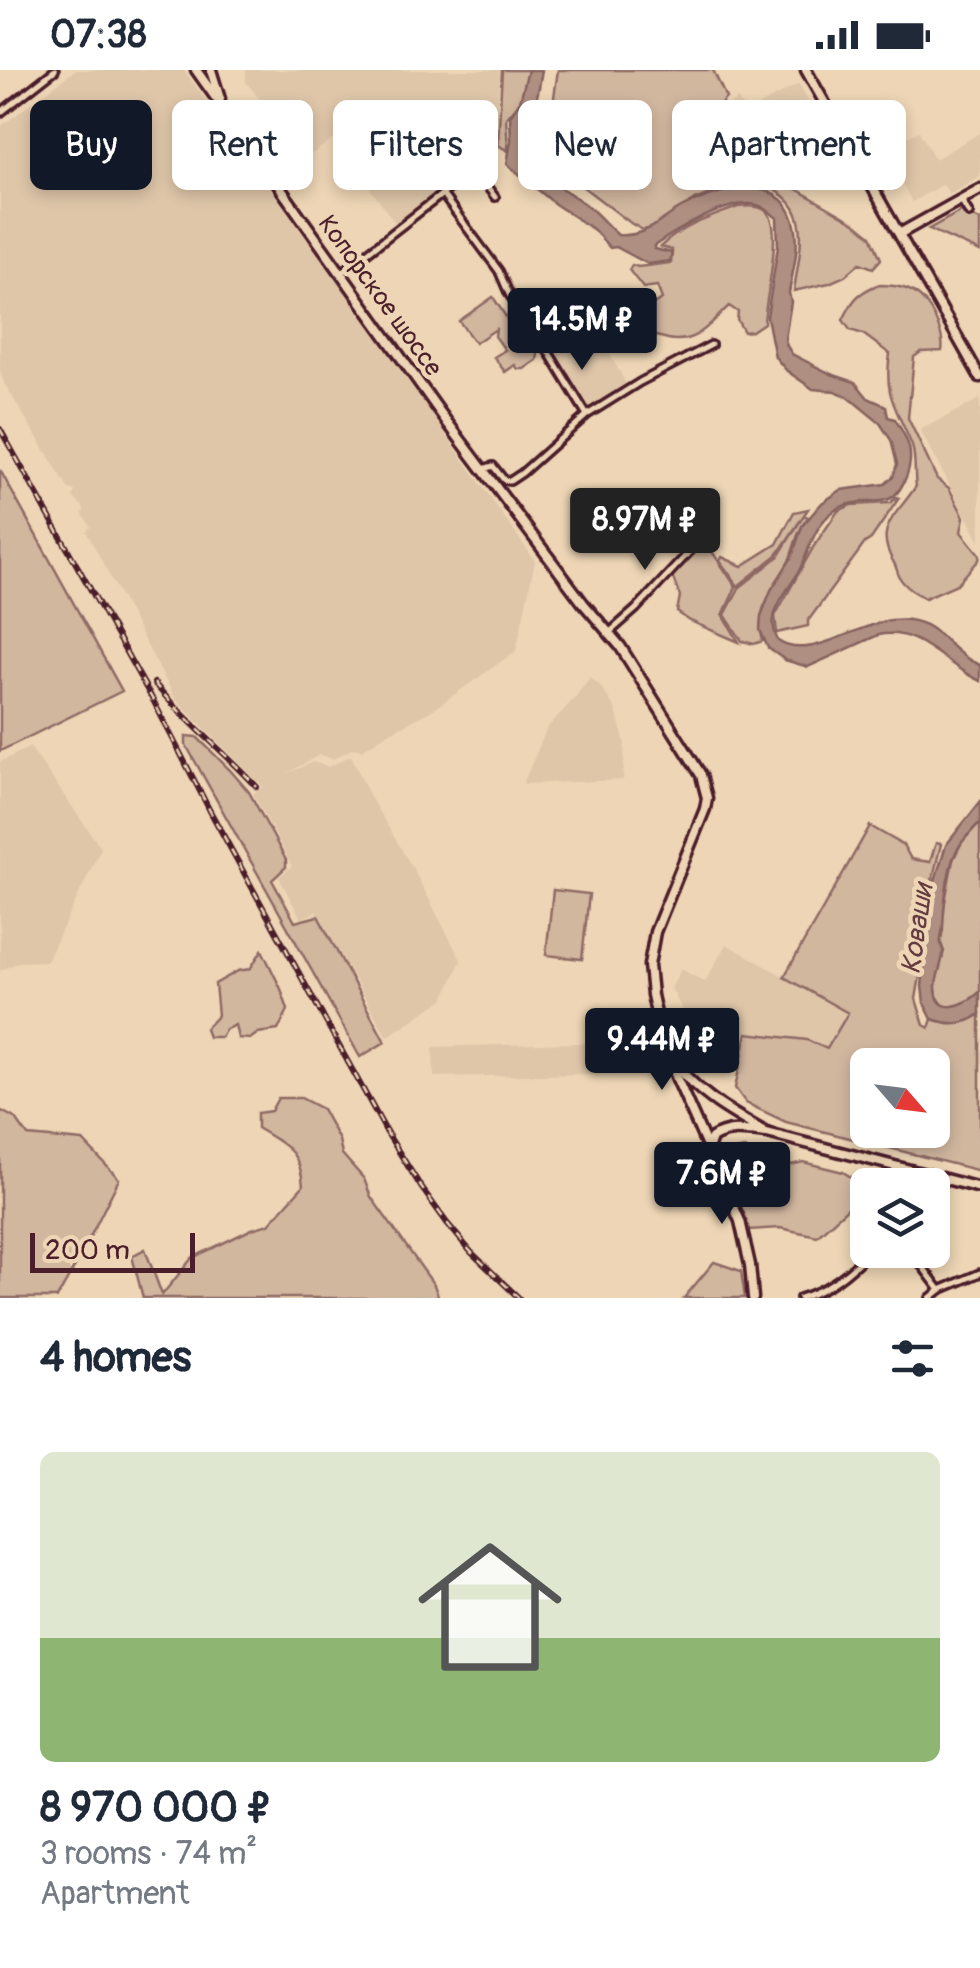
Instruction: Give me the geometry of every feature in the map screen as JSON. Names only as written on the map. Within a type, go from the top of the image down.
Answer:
[{"type":"main road","name":"Копорское шоссе","points":[[196,70],[217,100]]},
{"type":"main road","points":[[211,70],[220,100]]},
{"type":"main road","points":[[806,70],[980,377]]},
{"type":"main road","points":[[899,234],[980,189]]},
{"type":"main road","name":"Копорское шоссе","points":[[282,190],[483,470],[583,604],[610,632],[701,775],[705,810],[655,932],[649,965],[652,995],[667,1053],[740,1221],[754,1298]]},
{"type":"main road","points":[[667,1053],[712,1102]]},
{"type":"main road","points":[[767,1133],[704,1098],[692,1107],[693,1118],[705,1130],[767,1133],[980,1188]]},
{"type":"main road","points":[[709,1151],[709,1143],[729,1120],[725,1110]]},
{"type":"street","points":[[0,113],[55,70]]},
{"type":"street","points":[[341,273],[447,190]]},
{"type":"street","points":[[491,190],[496,196]]},
{"type":"street","points":[[442,194],[499,271],[509,294],[587,415]]},
{"type":"street","points":[[961,200],[969,213]]},
{"type":"street","points":[[483,470],[493,466],[504,480],[510,481],[587,415],[711,345]]},
{"type":"street","points":[[610,632],[706,534]]},
{"type":"street","points":[[800,1298],[819,1292],[851,1268]]},
{"type":"street","points":[[924,1268],[940,1290]]},
{"type":"street","points":[[930,1298],[980,1273]]},
{"type":"shaded area","points":[[75,70],[184,70],[206,100],[172,100],[172,190],[271,190],[535,561],[516,651],[434,709],[362,750],[353,748],[333,759],[319,755],[286,774],[313,762],[329,767],[351,755],[370,797],[461,960],[444,999],[387,1037],[316,911],[301,919],[279,877],[292,866],[253,794],[263,787],[176,700],[86,531],[91,527],[83,515],[84,508],[73,497],[75,491],[68,488],[4,383],[0,370],[0,127],[30,104],[30,190],[152,190],[152,100],[36,100]]},
{"type":"shaded area","points":[[246,70],[500,70],[498,108],[498,100],[333,100],[333,140],[313,153],[313,100],[260,100],[246,82]]},
{"type":"shaded area","points":[[502,70],[528,70],[522,100],[518,100],[506,118],[508,151],[498,145]]},
{"type":"shaded area","points":[[528,70],[542,70],[536,100],[520,100]]},
{"type":"shaded area","points":[[558,70],[713,70],[724,100],[672,100],[672,190],[718,190],[653,228],[643,230],[632,224],[587,190],[652,190],[652,100],[554,100]]},
{"type":"shaded area","points":[[799,84],[807,100],[769,100]]},
{"type":"shaded area","points":[[518,104],[518,173],[507,164],[510,116]]},
{"type":"shaded area","points":[[919,131],[935,159],[980,133],[980,176],[949,194],[943,184],[912,202],[906,190],[906,138]]},
{"type":"shaded area","points":[[371,190],[440,190],[396,224]]},
{"type":"shaded area","points":[[538,190],[565,190],[618,235],[628,235],[644,231],[681,208],[714,194],[758,190],[780,198],[790,211],[797,239],[787,346],[792,354],[855,382],[868,398],[886,406],[888,417],[895,419],[907,441],[910,455],[904,482],[891,498],[840,507],[821,524],[776,612],[773,621],[778,641],[790,646],[817,645],[877,623],[907,620],[931,628],[980,665],[980,681],[906,636],[878,635],[808,667],[785,660],[768,648],[760,630],[771,590],[792,557],[802,526],[822,503],[841,490],[885,484],[893,477],[897,464],[891,440],[880,423],[847,396],[813,389],[775,357],[767,317],[778,246],[777,218],[757,205],[732,206],[654,246],[672,253],[670,261],[648,264],[616,247],[610,248],[594,230]]},
{"type":"shaded area","points":[[773,190],[798,190],[855,223],[871,236],[881,259],[873,268],[860,263],[829,283],[794,291],[801,232],[799,219],[784,197]]},
{"type":"shaded area","points":[[738,207],[762,209],[772,222],[774,249],[764,323],[744,332],[737,320],[738,312],[729,306],[703,331],[687,339],[637,334],[632,316],[662,299],[657,286],[643,288],[629,270],[632,265],[671,263],[672,250],[660,247],[697,223]]},
{"type":"shaded area","points":[[965,209],[968,215],[980,220],[980,252],[929,229]]},
{"type":"shaded area","points":[[877,285],[916,294],[929,307],[938,325],[942,351],[921,352],[914,357],[908,418],[937,479],[949,488],[964,517],[961,532],[980,555],[957,584],[925,598],[902,581],[886,540],[890,522],[916,486],[913,450],[890,393],[890,354],[863,334],[850,330],[843,320],[856,298]]},
{"type":"shaded area","points":[[493,297],[538,354],[537,360],[524,369],[515,365],[505,372],[494,357],[505,350],[495,336],[496,329],[475,343],[459,321]]},
{"type":"shaded area","points":[[580,322],[593,347],[603,342],[628,387],[587,410],[552,347],[568,338],[565,331]]},
{"type":"shaded area","points":[[980,399],[980,542],[920,430]]},
{"type":"shaded area","points":[[0,470],[122,691],[0,751]]},
{"type":"shaded area","points":[[897,497],[808,626],[777,633],[775,616],[838,511],[851,505],[890,503]]},
{"type":"shaded area","points":[[808,509],[777,555],[738,586],[720,561],[722,557],[742,566],[777,544],[794,512]]},
{"type":"shaded area","points":[[804,515],[808,517],[789,561],[763,609],[763,641],[742,641],[725,615],[739,588],[778,557]]},
{"type":"shaded area","points":[[703,538],[736,587],[723,615],[739,642],[677,612],[680,596],[671,573]]},
{"type":"shaded area","points":[[590,677],[615,708],[625,743],[623,780],[523,784],[547,728]]},
{"type":"shaded area","points":[[186,736],[197,737],[249,792],[286,860],[286,867],[272,880],[295,922],[318,916],[385,1042],[360,1057],[186,745]]},
{"type":"shaded area","points":[[30,747],[101,848],[47,961],[19,962],[0,971],[0,762]]},
{"type":"shaded area","points":[[980,802],[980,822],[961,844],[951,867],[936,987],[937,997],[946,1006],[960,1004],[980,992],[980,1014],[963,1022],[945,1022],[932,1019],[924,1003],[922,986],[932,890],[946,845]]},
{"type":"shaded area","points":[[980,822],[980,992],[970,1001],[951,1008],[943,1005],[935,985],[944,951],[940,944],[942,917],[953,860],[962,842]]},
{"type":"shaded area","points":[[870,826],[903,845],[911,859],[930,862],[936,843],[941,844],[930,890],[916,999],[924,1025],[929,1028],[932,1019],[957,1022],[980,1014],[980,1171],[889,1148],[950,1148],[950,1048],[850,1048],[850,1138],[786,1122],[746,1103],[735,1088],[747,1033],[807,1040],[827,1049],[848,1013],[784,977]]},
{"type":"shaded area","points":[[553,890],[589,894],[582,959],[546,955]]},
{"type":"shaded area","points":[[726,944],[848,1012],[827,1049],[807,1040],[747,1033],[695,1034],[671,988],[681,969],[705,982]]},
{"type":"shaded area","points":[[262,950],[288,1010],[278,1030],[258,1033],[250,1039],[238,1038],[235,1025],[221,1037],[208,1037],[205,1029],[218,1015],[215,984],[250,969]]},
{"type":"shaded area","points":[[646,1041],[648,1073],[434,1077],[433,1047]]},
{"type":"shaded area","points":[[278,1098],[301,1098],[322,1109],[342,1154],[364,1179],[371,1197],[434,1285],[439,1298],[143,1298],[132,1256],[145,1249],[162,1295],[192,1258],[269,1224],[303,1186],[295,1157],[257,1128],[257,1113],[271,1111]]},
{"type":"shaded area","points":[[0,1110],[16,1119],[28,1136],[83,1141],[119,1179],[57,1298],[0,1298]]},
{"type":"shaded area","points":[[745,1149],[779,1168],[803,1162],[843,1172],[850,1176],[850,1206],[817,1236],[780,1228],[749,1230],[719,1160],[725,1152]]},
{"type":"shaded area","points":[[714,1262],[741,1271],[745,1298],[684,1298]]},
{"type":"railway","points":[[0,429],[154,702],[387,1133],[447,1223],[519,1298]]},
{"type":"railway","points":[[154,683],[257,787]]},
{"type":"water label","name":"Коваши","points":[[916,929]]}]
